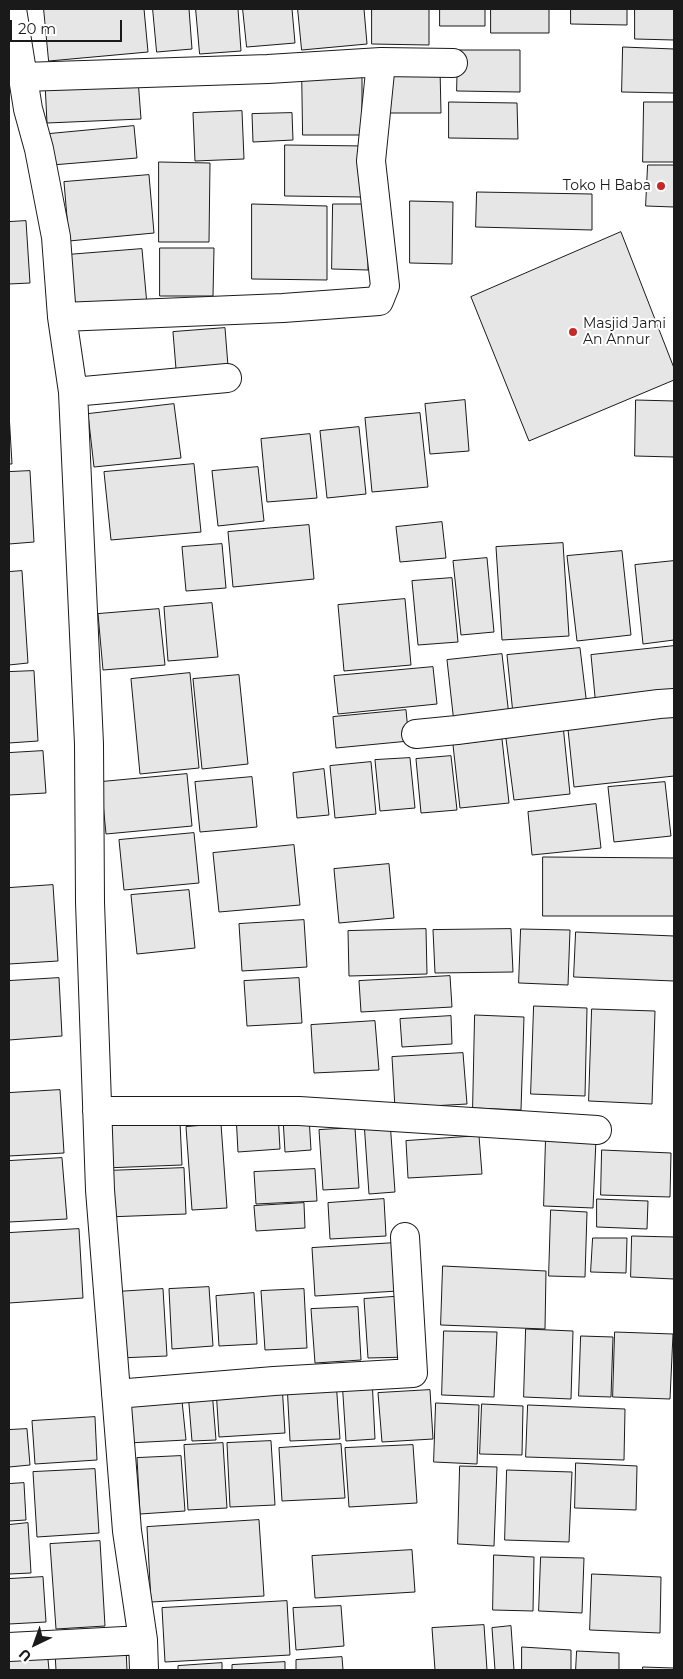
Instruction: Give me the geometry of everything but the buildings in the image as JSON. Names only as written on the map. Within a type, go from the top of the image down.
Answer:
[{"type":"street","points":[[12,9],[23,77],[18,109],[39,149],[56,237],[62,317],[74,392],[89,744],[90,902],[100,1190],[127,1531],[143,1640],[144,1670]]},
{"type":"street","points":[[23,77],[268,69],[380,62],[453,63]]},
{"type":"street","points":[[62,317],[284,308],[379,301],[385,286],[371,161],[380,62]]},
{"type":"street","points":[[74,392],[227,378]]},
{"type":"street","points":[[416,734],[674,703]]},
{"type":"street","points":[[97,1111],[292,1110],[597,1130]]},
{"type":"street","points":[[116,1394],[274,1381],[412,1373],[405,1237]]},
{"type":"street","points":[[9,1647],[143,1640]]},
{"type":"place","name":"Toko H Baba","points":[[661,186]]},
{"type":"place","name":"Masjid Jami An Annur","points":[[573,332]]}]
